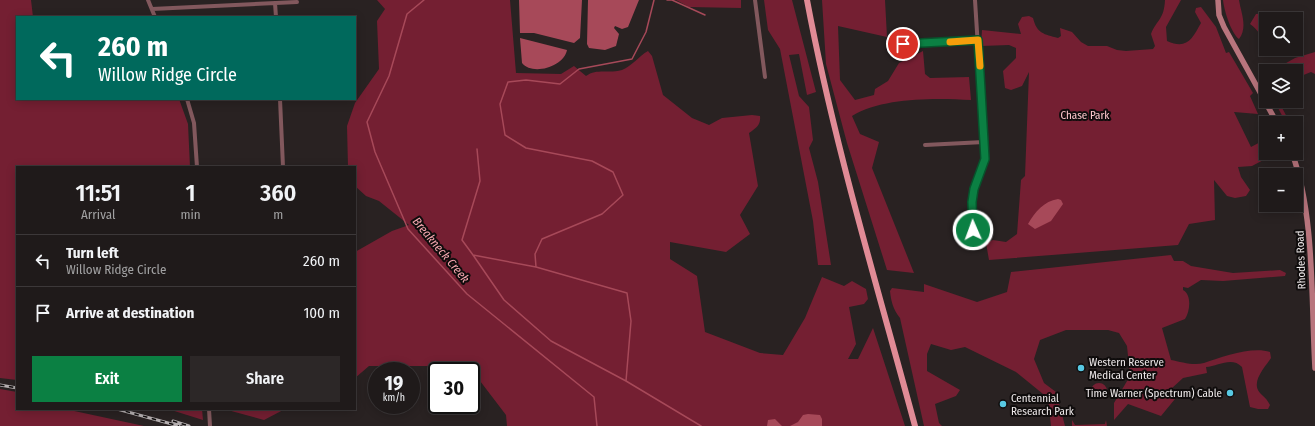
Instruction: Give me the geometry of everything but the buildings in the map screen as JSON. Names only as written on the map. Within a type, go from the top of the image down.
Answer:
[{"type":"main road","points":[[807,0],[826,90],[841,151],[915,426]]},
{"type":"street","points":[[148,0],[155,16]]},
{"type":"street","points":[[755,0],[766,77]]},
{"type":"street","points":[[973,230],[973,194],[984,164],[984,142],[975,0]]},
{"type":"street","points":[[1218,0],[1219,15],[1224,27],[1273,116]]},
{"type":"street","points":[[152,9],[297,2]]},
{"type":"street","points":[[275,3],[276,16]]},
{"type":"street","points":[[903,44],[978,40]]},
{"type":"street","points":[[187,100],[194,123],[197,166]]},
{"type":"street","points":[[280,100],[283,166]]},
{"type":"street","points":[[925,145],[984,142]]},
{"type":"street","name":"Rhodes Road","points":[[1295,160],[1303,183],[1309,221],[1315,368]]},
{"type":"street","points":[[209,410],[210,426]]},
{"type":"green space","points":[[0,0],[31,0],[33,16],[16,16],[16,100],[179,100],[188,124],[190,166],[16,166],[16,380],[0,378]]},
{"type":"green space","points":[[377,0],[510,0],[516,73],[561,74],[574,66],[586,76],[594,72],[617,71],[629,66],[648,51],[652,56],[663,95],[692,118],[709,125],[722,118],[752,115],[760,116],[759,124],[749,133],[758,186],[740,215],[750,234],[726,252],[670,242],[670,259],[697,276],[705,332],[760,353],[783,355],[805,318],[822,277],[844,286],[852,281],[866,289],[868,299],[864,304],[849,307],[856,344],[848,359],[858,359],[873,328],[905,426],[507,426],[506,415],[480,381],[480,362],[428,362],[428,366],[420,366],[420,362],[368,362],[368,367],[356,377],[356,251],[392,231],[409,225],[379,201],[366,196],[356,187],[356,166],[348,166],[347,126],[355,103],[379,69],[377,21],[385,9]]},
{"type":"green space","points":[[676,0],[741,0],[741,8],[689,7]]},
{"type":"green space","points":[[764,0],[792,0],[816,92],[807,95],[799,54],[789,55],[799,96],[809,107],[813,140],[809,148],[818,182],[831,265],[818,265],[813,221],[780,49],[768,30]]},
{"type":"green space","points":[[822,0],[885,0],[887,37],[838,26],[840,80],[855,100],[874,95],[875,89],[888,81],[899,63],[923,51],[925,74],[930,78],[969,77],[971,100],[926,99],[894,102],[879,105],[852,116],[860,134],[879,142],[872,168],[914,273],[887,270],[847,143],[826,64]]},
{"type":"green space","name":"Chase Park","points":[[1165,0],[1181,0],[1166,27],[1167,41],[1179,44],[1188,41],[1195,34],[1201,23],[1195,12],[1196,8],[1201,7],[1216,27],[1226,53],[1229,52],[1253,93],[1250,96],[1258,114],[1234,112],[1251,147],[1259,143],[1259,160],[1263,160],[1252,166],[1238,167],[1241,177],[1250,190],[1246,196],[1235,198],[1227,196],[1214,180],[1215,220],[1189,224],[1178,245],[989,260],[986,243],[993,240],[1006,242],[1017,234],[1021,180],[1025,176],[1029,72],[1022,86],[1011,90],[1005,88],[1003,71],[1016,58],[1016,48],[1009,45],[981,46],[982,30],[1021,34],[1018,24],[1022,17],[1029,16],[1033,18],[1037,27],[1042,32],[1058,38],[1061,36],[1060,28],[1072,32],[1081,42],[1088,46],[1107,46],[1117,50],[1126,51],[1153,49],[1155,46],[1151,34],[1162,16]]},
{"type":"green space","points":[[1223,0],[1239,0],[1243,30],[1239,39],[1233,32],[1226,15]]},
{"type":"green space","points":[[1256,14],[1259,14],[1259,33],[1250,24]]},
{"type":"green space","points":[[1315,52],[1315,74],[1311,72],[1303,75],[1303,64],[1284,64]]},
{"type":"green space","points":[[1278,108],[1282,108],[1286,116],[1282,116]]},
{"type":"green space","points":[[1171,255],[1174,261],[1183,261],[1191,266],[1233,273],[1280,270],[1286,273],[1285,276],[1223,281],[1201,280],[1188,288],[1183,287],[1183,290],[1186,292],[1189,299],[1187,316],[1185,319],[1162,328],[1171,360],[1200,364],[1246,351],[1255,350],[1270,352],[1271,358],[1260,374],[1257,384],[1257,389],[1270,405],[1268,409],[1250,407],[1242,367],[1234,362],[1225,362],[1206,367],[1207,373],[1183,378],[1171,389],[1175,399],[1161,416],[1128,404],[1114,420],[1114,403],[1130,376],[1127,346],[1119,333],[1108,330],[1066,330],[1040,340],[1034,359],[1044,383],[1056,392],[1065,426],[1051,426],[1048,398],[1016,372],[965,347],[951,350],[931,344],[927,354],[927,371],[960,390],[956,396],[935,404],[939,423],[942,426],[924,426],[900,318],[892,302],[890,291],[892,288],[924,292],[924,284],[977,302],[1007,292],[1011,272]]},
{"type":"green space","points":[[1099,383],[1106,388],[1107,391],[1102,398],[1099,399],[1092,394],[1091,391],[1096,384]]},
{"type":"green space","points":[[0,389],[16,392],[16,410],[70,410],[144,426],[0,426]]},
{"type":"green space","points":[[171,410],[202,410],[203,420]]},
{"type":"green space","points":[[228,410],[283,410],[264,420]]},
{"type":"green space","points":[[1072,420],[1075,425],[1105,424],[1106,420],[1107,426],[1072,426]]},
{"type":"shaded area","points":[[519,0],[582,0],[580,38],[574,43],[534,33],[520,33]]},
{"type":"shaded area","points":[[588,0],[639,0],[628,27],[622,29],[615,26],[614,28],[619,34],[616,46],[605,50],[589,48],[587,44]]},
{"type":"shaded area","points":[[520,38],[567,50],[565,56],[554,65],[547,68],[533,69],[522,63]]},
{"type":"shaded area","points":[[1058,199],[1061,200],[1063,204],[1051,221],[1035,229],[1028,224],[1040,208],[1048,202]]},
{"type":"shaded area","points":[[803,415],[820,415],[822,419],[822,426],[790,426],[798,422]]},
{"type":"shaded area","points":[[775,419],[782,426],[767,426],[768,420]]},
{"type":"waterway","name":"Breakneck Creek","points":[[424,0],[407,14],[389,76],[367,122],[375,152],[408,229],[467,294],[594,397],[597,426]]},
{"type":"waterway","points":[[654,0],[646,32],[632,59],[579,69],[560,84],[526,80],[508,82],[500,104],[505,135],[526,148],[592,161],[613,172],[623,195],[602,214],[542,239],[535,254],[536,267],[627,293],[631,321],[626,381],[701,426]]},
{"type":"waterway","points":[[672,0],[705,15]]},
{"type":"waterway","points":[[477,149],[480,181],[462,240],[473,255],[536,267]]},
{"type":"waterway","points":[[473,255],[504,300],[551,341],[626,381]]},
{"type":"railway","points":[[0,385],[16,388]]},
{"type":"railway","points":[[121,410],[179,426]]},
{"type":"railway","points":[[173,421],[189,426]]},
{"type":"slow traffic","points":[[950,42],[978,40],[980,66]]},
{"type":"place","name":"Western Reserve Medical Center","points":[[1081,368]]},
{"type":"place","name":"Time Warner (Spectrum) Cable","points":[[1230,393]]},
{"type":"place","name":"Centennial Research Park","points":[[1003,404]]},
{"type":"route","points":[[903,44],[978,40],[985,159],[974,189],[972,202],[973,230]]}]
